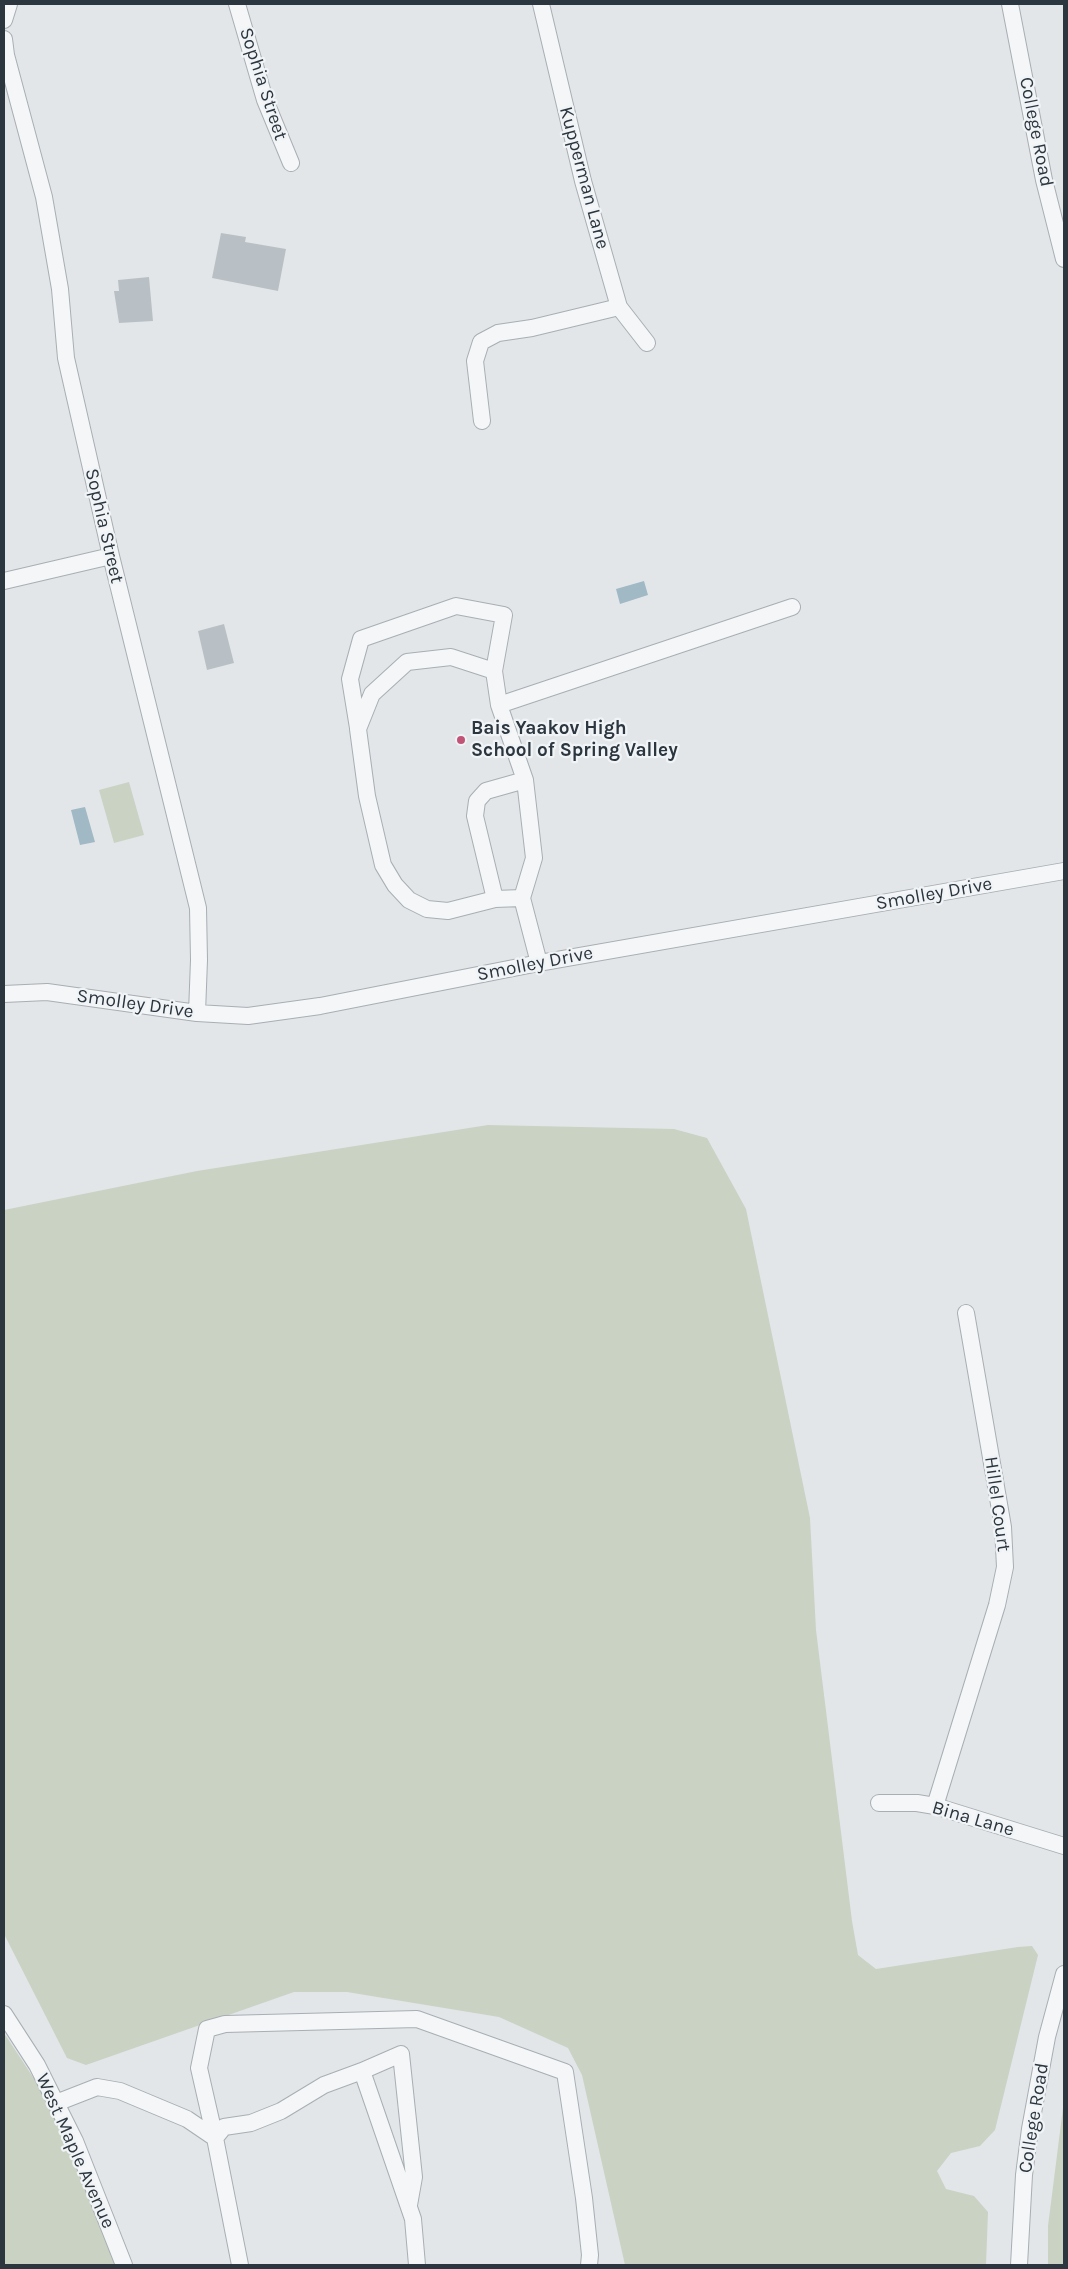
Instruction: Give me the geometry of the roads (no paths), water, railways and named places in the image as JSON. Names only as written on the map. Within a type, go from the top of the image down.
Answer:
[{"type":"street","points":[[4,20],[9,4]]},
{"type":"street","name":"Sophia Street","points":[[238,4],[265,100],[291,163]]},
{"type":"street","name":"Kupperman Lane","points":[[541,4],[583,181],[619,307],[647,343]]},
{"type":"street","name":"College Road","points":[[1010,4],[1044,180],[1064,259]]},
{"type":"street","name":"Sophia Street","points":[[4,39],[6,55],[44,197],[60,288],[66,358],[110,556],[198,908],[197,1013]]},
{"type":"street","points":[[482,421],[475,361],[481,342],[498,334],[532,328],[619,307]]},
{"type":"street","points":[[4,581],[110,556]]},
{"type":"street","points":[[522,898],[495,899],[448,911],[427,909],[409,900],[395,885],[383,865],[366,796],[350,679],[361,639],[456,606],[504,615],[494,671],[499,705],[525,780],[534,858],[522,898],[539,963]]},
{"type":"street","points":[[499,705],[792,607]]},
{"type":"street","points":[[358,728],[372,694],[407,662],[451,657],[494,671]]},
{"type":"street","points":[[495,899],[474,816],[477,801],[486,791],[525,780]]},
{"type":"street","name":"Smolley Drive","points":[[4,994],[47,992],[197,1013],[248,1016],[320,1006],[539,963],[1064,871]]},
{"type":"street","name":"Hillel Court","points":[[935,1806],[997,1605],[1004,1567],[1003,1526],[966,1313]]},
{"type":"street","name":"Bina Lane","points":[[880,1803],[917,1803],[935,1806],[1064,1846]]},
{"type":"street","name":"College Road","points":[[1019,2265],[1024,2175],[1030,2129],[1047,2037],[1064,1974]]},
{"type":"street","name":"West Maple Avenue","points":[[4,2014],[37,2064],[75,2141],[124,2265]]},
{"type":"street","points":[[240,2265],[199,2068],[207,2029],[225,2024],[417,2018],[565,2072],[584,2198],[590,2255],[589,2265]]},
{"type":"street","points":[[215,2138],[224,2127],[251,2123],[280,2111],[324,2085],[401,2054],[414,2177],[408,2206]]},
{"type":"street","points":[[362,2071],[412,2220],[417,2265]]},
{"type":"street","points":[[56,2103],[97,2087],[120,2091],[187,2119],[215,2138]]},
{"type":"water","points":[[644,581],[648,595],[620,604],[616,589]]},
{"type":"water","points":[[85,807],[95,842],[80,845],[71,810]]},
{"type":"place","name":"Bais Yaakov High School of Spring Valley","points":[[461,740]]}]
